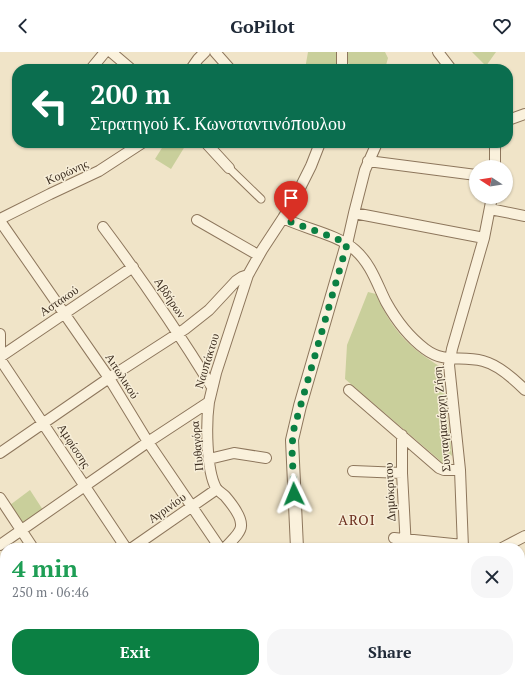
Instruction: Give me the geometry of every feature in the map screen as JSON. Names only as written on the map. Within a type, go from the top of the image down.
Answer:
[{"type":"street","points":[[95,64],[105,52]]},
{"type":"street","points":[[111,52],[125,64]]},
{"type":"street","points":[[194,64],[205,52]]},
{"type":"street","points":[[215,52],[226,64]]},
{"type":"street","points":[[342,52],[342,64]]},
{"type":"street","points":[[438,52],[447,64]]},
{"type":"street","points":[[513,118],[525,114]]},
{"type":"street","name":"Κορώνης","points":[[0,220],[50,194],[104,169],[135,148]]},
{"type":"street","points":[[211,148],[261,199]]},
{"type":"street","name":"Ναυπάκτου","points":[[3,543],[148,442],[209,402],[212,387],[248,275],[258,255],[283,218],[318,148]]},
{"type":"street","points":[[297,543],[292,436],[347,244],[368,161],[374,148]]},
{"type":"street","points":[[495,148],[495,160]]},
{"type":"street","points":[[368,161],[469,174]]},
{"type":"street","name":"Συνταγματάρχη Ζήση","points":[[463,543],[460,470],[449,359],[484,238],[491,204]]},
{"type":"street","points":[[490,209],[525,216]]},
{"type":"street","points":[[354,213],[484,238]]},
{"type":"street","points":[[283,218],[347,244],[358,252],[370,269],[385,301],[406,331],[429,352],[442,358],[465,358],[487,362],[503,371],[525,390]]},
{"type":"street","name":"Αιτωλικού","points":[[0,220],[109,378],[148,442],[217,543]]},
{"type":"street","points":[[197,220],[258,255]]},
{"type":"street","name":"Αβδήρων","points":[[103,227],[179,333],[212,387]]},
{"type":"street","name":"Αστακού","points":[[0,358],[133,267]]},
{"type":"street","points":[[0,453],[43,422],[179,333],[209,310],[236,281],[248,275]]},
{"type":"street","points":[[0,334],[0,348]]},
{"type":"street","name":"Αμφίσσης","points":[[0,358],[123,543]]},
{"type":"street","points":[[349,390],[439,468],[444,470],[460,470]]},
{"type":"street","name":"Πυθαγόρα","points":[[209,402],[207,428],[209,459],[217,489],[235,509],[241,523],[241,527],[229,543]]},
{"type":"street","name":"Δημόκριτου","points":[[402,435],[402,472],[406,543]]},
{"type":"street","points":[[209,459],[234,453],[266,458]]},
{"type":"street","points":[[353,471],[402,472]]},
{"type":"street","name":"Αγρινίου","points":[[139,543],[217,489]]},
{"type":"street","points":[[0,498],[30,543]]},
{"type":"street","points":[[512,543],[525,536]]},
{"type":"street","points":[[394,538],[406,543]]},
{"type":"green space","points":[[308,52],[385,52],[388,58],[386,64],[350,64],[338,60],[336,64],[306,64]]},
{"type":"green space","points":[[472,52],[496,52],[487,64],[484,64]]},
{"type":"green space","points":[[162,148],[184,148],[171,169],[155,159]]},
{"type":"green space","points":[[368,292],[376,294],[388,318],[410,345],[441,367],[452,455],[444,464],[345,379],[347,345]]},
{"type":"green space","points":[[30,490],[43,510],[24,524],[10,505]]},
{"type":"district","name":"AROI","points":[[357,520]]},
{"type":"route","points":[[291,222],[347,244],[293,432],[292,450],[294,494]]}]
